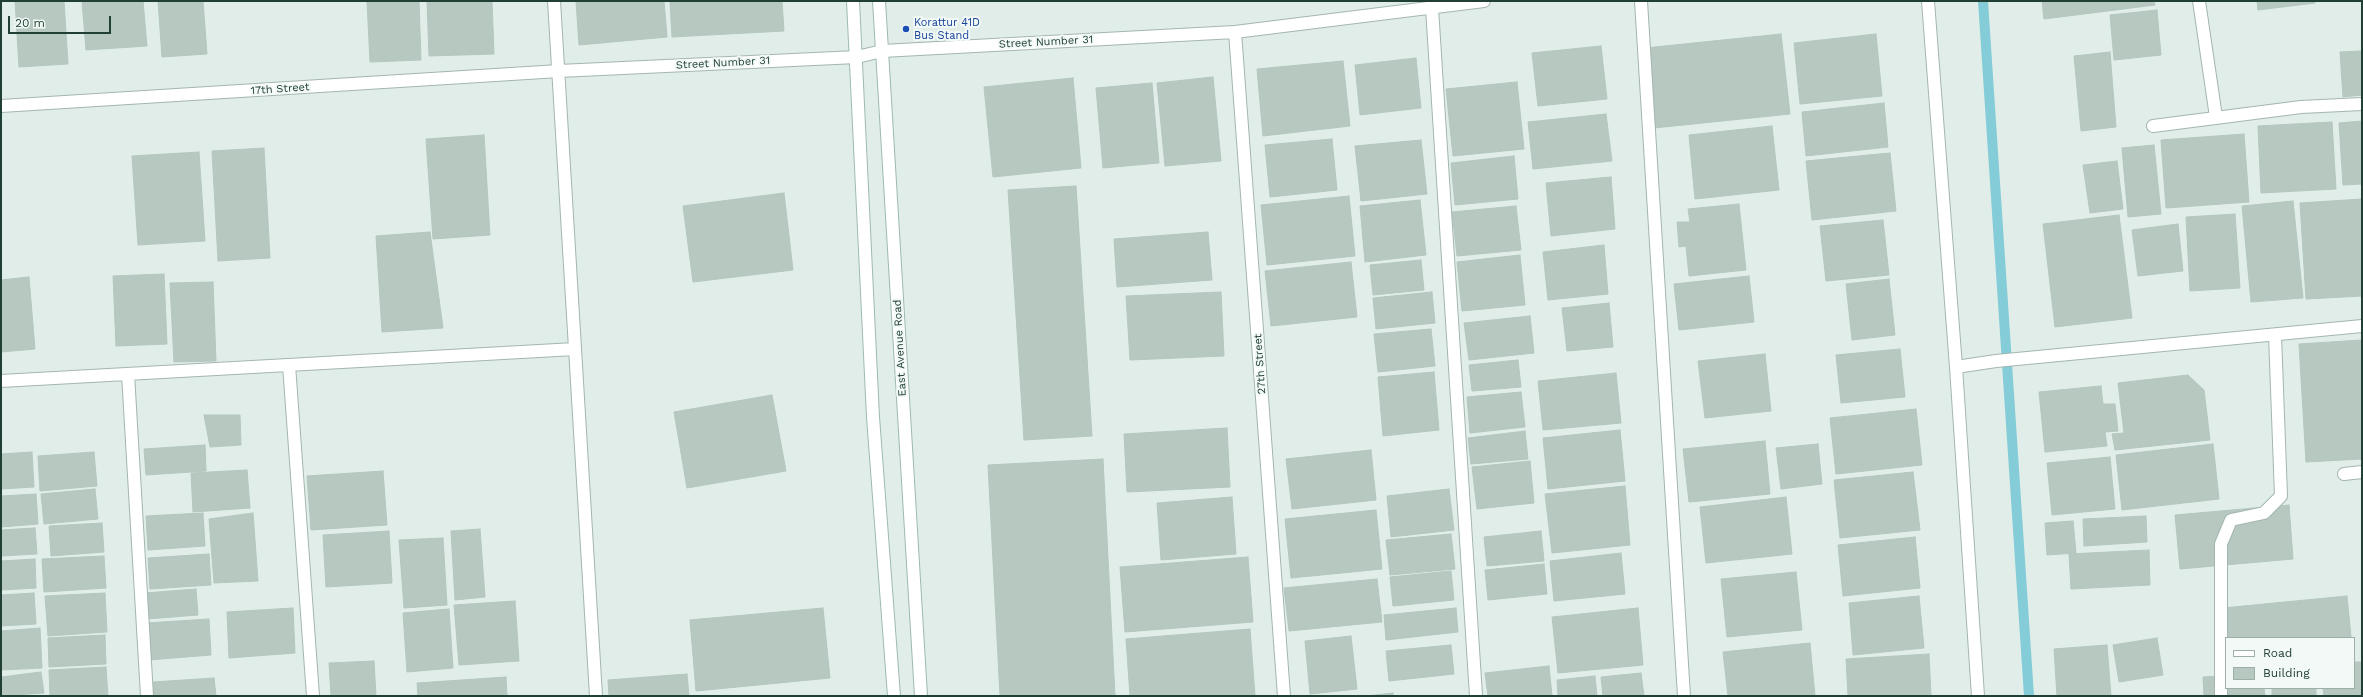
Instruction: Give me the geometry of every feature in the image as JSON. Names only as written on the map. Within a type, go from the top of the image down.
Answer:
[{"type":"street","points":[[554,1],[596,696]]},
{"type":"street","points":[[853,1],[857,57],[873,417],[894,696]]},
{"type":"street","name":"East Avenue Road","points":[[879,1],[921,696]]},
{"type":"street","name":"Street Number 31","points":[[559,71],[857,57],[882,51],[1235,32],[1484,1]]},
{"type":"street","points":[[1641,1],[1684,696]]},
{"type":"street","points":[[1928,1],[1956,367],[1978,696]]},
{"type":"street","points":[[2199,1],[2216,117]]},
{"type":"street","points":[[1432,8],[1476,696]]},
{"type":"street","name":"27th Street","points":[[1235,32],[1284,696]]},
{"type":"street","name":"17th Street","points":[[1,106],[559,71]]},
{"type":"street","points":[[2153,126],[2301,107],[2362,104]]},
{"type":"street","points":[[1956,367],[1996,361],[2362,326]]},
{"type":"street","points":[[2221,696],[2221,544],[2231,520],[2264,513],[2281,496],[2275,335]]},
{"type":"street","points":[[1,381],[575,349]]},
{"type":"street","points":[[289,365],[313,696]]},
{"type":"street","points":[[128,374],[147,696]]},
{"type":"street","points":[[2344,474],[2362,472]]},
{"type":"building","points":[[15,1],[64,1],[68,64],[19,67]]},
{"type":"building","points":[[82,1],[143,1],[147,46],[86,50]]},
{"type":"building","points":[[158,1],[203,1],[207,54],[162,57]]},
{"type":"building","points":[[367,1],[419,1],[421,60],[370,62]]},
{"type":"building","points":[[427,1],[492,1],[494,54],[429,56]]},
{"type":"building","points":[[576,1],[664,1],[667,37],[579,45]]},
{"type":"building","points":[[670,1],[782,1],[784,31],[672,37]]},
{"type":"building","points":[[2042,1],[2154,1],[2155,5],[2044,19]]},
{"type":"building","points":[[2257,1],[2315,1],[2315,3],[2258,10]]},
{"type":"building","points":[[2157,10],[2161,55],[2114,60],[2110,15]]},
{"type":"building","points":[[1781,34],[1790,114],[1654,128],[1645,48]]},
{"type":"building","points":[[1876,34],[1882,96],[1800,104],[1794,43]]},
{"type":"building","points":[[1601,46],[1607,99],[1538,106],[1532,53]]},
{"type":"building","points":[[2362,51],[2362,95],[2343,97],[2340,52]]},
{"type":"building","points":[[2110,52],[2116,127],[2081,131],[2074,56]]},
{"type":"building","points":[[1416,58],[1421,108],[1360,115],[1355,65]]},
{"type":"building","points":[[1343,61],[1350,126],[1263,136],[1257,69]]},
{"type":"building","points":[[1213,77],[1221,161],[1165,166],[1157,83]]},
{"type":"building","points":[[1073,78],[1081,168],[993,177],[984,87]]},
{"type":"building","points":[[1517,82],[1524,149],[1453,156],[1446,89]]},
{"type":"building","points":[[1152,83],[1159,163],[1103,168],[1096,88]]},
{"type":"building","points":[[1884,103],[1888,147],[1806,156],[1802,112]]},
{"type":"building","points":[[1606,114],[1612,161],[1533,169],[1528,122]]},
{"type":"building","points":[[2362,121],[2362,184],[2343,185],[2339,123]]},
{"type":"building","points":[[2332,122],[2336,189],[2261,193],[2258,126]]},
{"type":"building","points":[[1772,126],[1779,190],[1695,199],[1689,135]]},
{"type":"building","points":[[2244,134],[2249,202],[2166,208],[2161,140]]},
{"type":"building","points":[[484,135],[490,235],[433,239],[426,139]]},
{"type":"building","points":[[1332,139],[1337,190],[1270,197],[1265,145]]},
{"type":"building","points":[[1421,140],[1427,194],[1361,201],[1355,146]]},
{"type":"building","points":[[2154,145],[2161,214],[2128,217],[2122,148]]},
{"type":"building","points":[[264,148],[270,258],[218,261],[212,151]]},
{"type":"building","points":[[199,152],[205,241],[138,245],[132,156]]},
{"type":"building","points":[[1890,153],[1896,211],[1812,220],[1806,161]]},
{"type":"building","points":[[1514,156],[1518,199],[1455,205],[1451,163]]},
{"type":"building","points":[[2117,161],[2123,209],[2090,213],[2083,165]]},
{"type":"building","points":[[1611,177],[1615,229],[1551,236],[1546,183]]},
{"type":"building","points":[[1076,186],[1092,436],[1024,440],[1008,190]]},
{"type":"building","points":[[784,193],[793,270],[693,282],[683,206]]},
{"type":"building","points":[[1349,196],[1355,256],[1267,265],[1261,205]]},
{"type":"building","points":[[2362,199],[2362,296],[2306,299],[2300,203]]},
{"type":"building","points":[[1420,200],[1426,255],[1365,262],[1360,206]]},
{"type":"building","points":[[2293,201],[2303,298],[2251,302],[2242,206]]},
{"type":"building","points":[[1739,204],[1746,270],[1689,276],[1686,246],[1679,247],[1677,222],[1690,222],[1688,209]]},
{"type":"building","points":[[1516,206],[1521,250],[1457,256],[1452,212]]},
{"type":"building","points":[[2235,214],[2240,288],[2190,291],[2186,217]]},
{"type":"building","points":[[2119,215],[2132,318],[2055,327],[2043,224]]},
{"type":"building","points":[[1883,220],[1889,275],[1826,281],[1820,226]]},
{"type":"building","points":[[2178,224],[2183,271],[2138,276],[2132,230]]},
{"type":"building","points":[[430,232],[443,328],[382,332],[376,236]]},
{"type":"building","points":[[1208,232],[1212,280],[1117,287],[1114,239]]},
{"type":"building","points":[[1604,245],[1608,294],[1548,300],[1543,252]]},
{"type":"building","points":[[1520,255],[1525,305],[1462,311],[1457,262]]},
{"type":"building","points":[[1421,260],[1424,290],[1373,295],[1370,265]]},
{"type":"building","points":[[1351,262],[1357,317],[1271,326],[1265,271]]},
{"type":"building","points":[[164,274],[167,344],[116,346],[113,276]]},
{"type":"building","points":[[1749,276],[1754,322],[1679,330],[1674,284]]},
{"type":"building","points":[[29,277],[35,349],[1,352],[1,280]]},
{"type":"building","points":[[1889,279],[1895,335],[1852,340],[1846,284]]},
{"type":"building","points":[[213,282],[216,361],[174,362],[170,283]]},
{"type":"building","points":[[1221,292],[1224,356],[1130,360],[1126,296]]},
{"type":"building","points":[[1432,292],[1435,323],[1376,329],[1373,298]]},
{"type":"building","points":[[1609,303],[1613,347],[1567,351],[1562,308]]},
{"type":"building","points":[[1530,316],[1534,353],[1469,360],[1464,323]]},
{"type":"building","points":[[1431,329],[1435,366],[1378,372],[1374,334]]},
{"type":"building","points":[[2362,340],[2362,459],[2306,462],[2299,344]]},
{"type":"building","points":[[1900,349],[1905,397],[1841,403],[1836,355]]},
{"type":"building","points":[[1765,354],[1771,411],[1705,418],[1698,361]]},
{"type":"building","points":[[1518,360],[1521,387],[1472,391],[1469,365]]},
{"type":"building","points":[[1434,372],[1439,430],[1383,436],[1378,377]]},
{"type":"building","points":[[1616,373],[1621,423],[1543,430],[1538,381]]},
{"type":"building","points":[[2188,375],[2204,390],[2210,440],[2115,450],[2112,434],[2124,433],[2118,383]]},
{"type":"building","points":[[2101,386],[2103,404],[2115,404],[2118,431],[2105,432],[2107,446],[2045,452],[2039,392]]},
{"type":"building","points":[[1521,392],[1525,427],[1470,433],[1467,397]]},
{"type":"building","points":[[772,395],[786,471],[687,488],[674,412]]},
{"type":"building","points":[[1916,409],[1922,465],[1836,474],[1830,418]]},
{"type":"building","points":[[204,415],[240,415],[241,445],[210,447]]},
{"type":"building","points":[[1227,428],[1230,487],[1127,492],[1124,434]]},
{"type":"building","points":[[1620,430],[1625,481],[1548,489],[1543,438]]},
{"type":"building","points":[[1525,431],[1528,459],[1471,464],[1468,438]]},
{"type":"building","points":[[1765,441],[1770,494],[1689,502],[1683,449]]},
{"type":"building","points":[[1818,444],[1822,484],[1781,489],[1776,448]]},
{"type":"building","points":[[2213,444],[2219,499],[2122,510],[2116,455]]},
{"type":"building","points":[[205,445],[206,471],[146,475],[144,449]]},
{"type":"building","points":[[1371,450],[1376,500],[1292,509],[1286,459]]},
{"type":"building","points":[[32,452],[34,487],[1,489],[1,454]]},
{"type":"building","points":[[94,452],[97,486],[40,491],[38,456]]},
{"type":"building","points":[[2110,457],[2115,509],[2052,515],[2047,463]]},
{"type":"building","points":[[1103,459],[1115,696],[1000,696],[988,465]]},
{"type":"building","points":[[1530,461],[1534,503],[1477,509],[1472,467]]},
{"type":"building","points":[[247,470],[250,508],[193,512],[191,473]]},
{"type":"building","points":[[383,471],[387,525],[311,530],[307,476]]},
{"type":"building","points":[[1913,472],[1920,530],[1840,538],[1834,480]]},
{"type":"building","points":[[1625,486],[1630,545],[1552,553],[1545,494]]},
{"type":"building","points":[[95,489],[98,519],[44,524],[41,494]]},
{"type":"building","points":[[1449,489],[1454,530],[1391,537],[1387,496]]},
{"type":"building","points":[[36,494],[38,524],[1,527],[1,496]]},
{"type":"building","points":[[1232,497],[1236,554],[1161,560],[1157,503]]},
{"type":"building","points":[[1786,497],[1792,554],[1706,563],[1700,507]]},
{"type":"building","points":[[2289,505],[2293,559],[2180,569],[2175,515]]},
{"type":"building","points":[[1376,510],[1382,569],[1291,578],[1285,519]]},
{"type":"building","points":[[203,513],[205,546],[148,550],[146,516]]},
{"type":"building","points":[[253,513],[258,581],[214,583],[209,519]]},
{"type":"building","points":[[2146,516],[2147,542],[2084,546],[2083,519]]},
{"type":"building","points":[[2073,521],[2076,553],[2047,555],[2045,523]]},
{"type":"building","points":[[102,523],[104,552],[51,556],[49,526]]},
{"type":"building","points":[[35,528],[37,554],[1,556],[1,530]]},
{"type":"building","points":[[480,529],[485,597],[455,600],[451,531]]},
{"type":"building","points":[[389,531],[392,583],[326,587],[323,535]]},
{"type":"building","points":[[1541,531],[1544,561],[1487,566],[1484,537]]},
{"type":"building","points":[[1451,534],[1455,569],[1390,575],[1386,540]]},
{"type":"building","points":[[1915,537],[1920,588],[1843,596],[1838,545]]},
{"type":"building","points":[[443,538],[447,605],[404,608],[399,540]]},
{"type":"building","points":[[2149,550],[2150,585],[2071,589],[2069,554]]},
{"type":"building","points":[[1621,553],[1625,594],[1554,601],[1550,561]]},
{"type":"building","points":[[209,554],[211,585],[150,589],[148,558]]},
{"type":"building","points":[[104,556],[106,588],[44,592],[42,559]]},
{"type":"building","points":[[1248,557],[1253,622],[1125,632],[1120,567]]},
{"type":"building","points":[[35,559],[36,588],[1,590],[1,561]]},
{"type":"building","points":[[1544,564],[1547,594],[1488,600],[1485,570]]},
{"type":"building","points":[[1451,571],[1454,600],[1393,606],[1390,577]]},
{"type":"building","points":[[1796,572],[1802,630],[1727,637],[1721,579]]},
{"type":"building","points":[[1377,579],[1382,622],[1289,631],[1284,588]]},
{"type":"building","points":[[196,589],[198,615],[147,619],[145,593]]},
{"type":"building","points":[[34,593],[36,624],[1,626],[1,595]]},
{"type":"building","points":[[105,593],[107,632],[48,636],[45,596]]},
{"type":"building","points":[[1919,596],[1924,648],[1853,655],[1849,603]]},
{"type":"building","points":[[2347,596],[2351,637],[2227,637],[2223,608]]},
{"type":"building","points":[[515,601],[519,661],[459,665],[454,605]]},
{"type":"building","points":[[293,608],[295,653],[229,658],[227,612]]},
{"type":"building","points":[[823,608],[830,678],[696,691],[690,620]]},
{"type":"building","points":[[1456,608],[1458,632],[1386,640],[1384,615]]},
{"type":"building","points":[[1638,608],[1643,665],[1558,673],[1552,617]]},
{"type":"building","points":[[449,609],[453,668],[407,672],[403,613]]},
{"type":"building","points":[[209,619],[211,655],[149,660],[147,623]]},
{"type":"building","points":[[40,628],[42,668],[1,670],[1,631]]},
{"type":"building","points":[[1250,629],[1255,696],[1130,696],[1126,639]]},
{"type":"building","points":[[105,635],[106,664],[49,667],[48,638]]},
{"type":"building","points":[[1351,636],[1357,689],[1310,694],[1305,641]]},
{"type":"building","points":[[2157,638],[2163,675],[2119,682],[2113,645]]},
{"type":"building","points":[[1810,643],[1815,696],[1728,696],[1723,652]]},
{"type":"building","points":[[1451,645],[1454,674],[1389,681],[1386,651]]},
{"type":"building","points":[[2107,645],[2111,696],[2057,696],[2054,649]]},
{"type":"building","points":[[1929,654],[1931,696],[1848,696],[1846,659]]},
{"type":"building","points":[[374,661],[376,696],[331,696],[329,663]]},
{"type":"building","points":[[2355,662],[2362,662],[2362,696],[2324,696],[2323,689],[2355,689]]},
{"type":"building","points":[[1549,666],[1552,696],[1488,696],[1485,673]]},
{"type":"building","points":[[106,667],[108,696],[50,696],[49,670]]},
{"type":"building","points":[[41,672],[44,693],[1,696],[1,677]]},
{"type":"building","points":[[1641,673],[1644,696],[1603,696],[1601,677]]},
{"type":"building","points":[[687,674],[689,696],[609,696],[608,680]]},
{"type":"building","points":[[1595,676],[1597,696],[1558,696],[1557,680]]},
{"type":"building","points":[[2225,676],[2225,689],[2264,689],[2265,696],[2204,696],[2203,677]]},
{"type":"building","points":[[506,677],[507,696],[418,696],[417,683]]},
{"type":"building","points":[[214,678],[216,696],[154,696],[153,682]]},
{"type":"building","points":[[2272,689],[2316,689],[2316,696],[2272,696]]},
{"type":"building","points":[[1393,693],[1393,696],[1367,696]]},
{"type":"waterway","points":[[1983,1],[2029,696]]},
{"type":"place","name":"Korattur 41D Bus Stand","points":[[906,29]]}]
